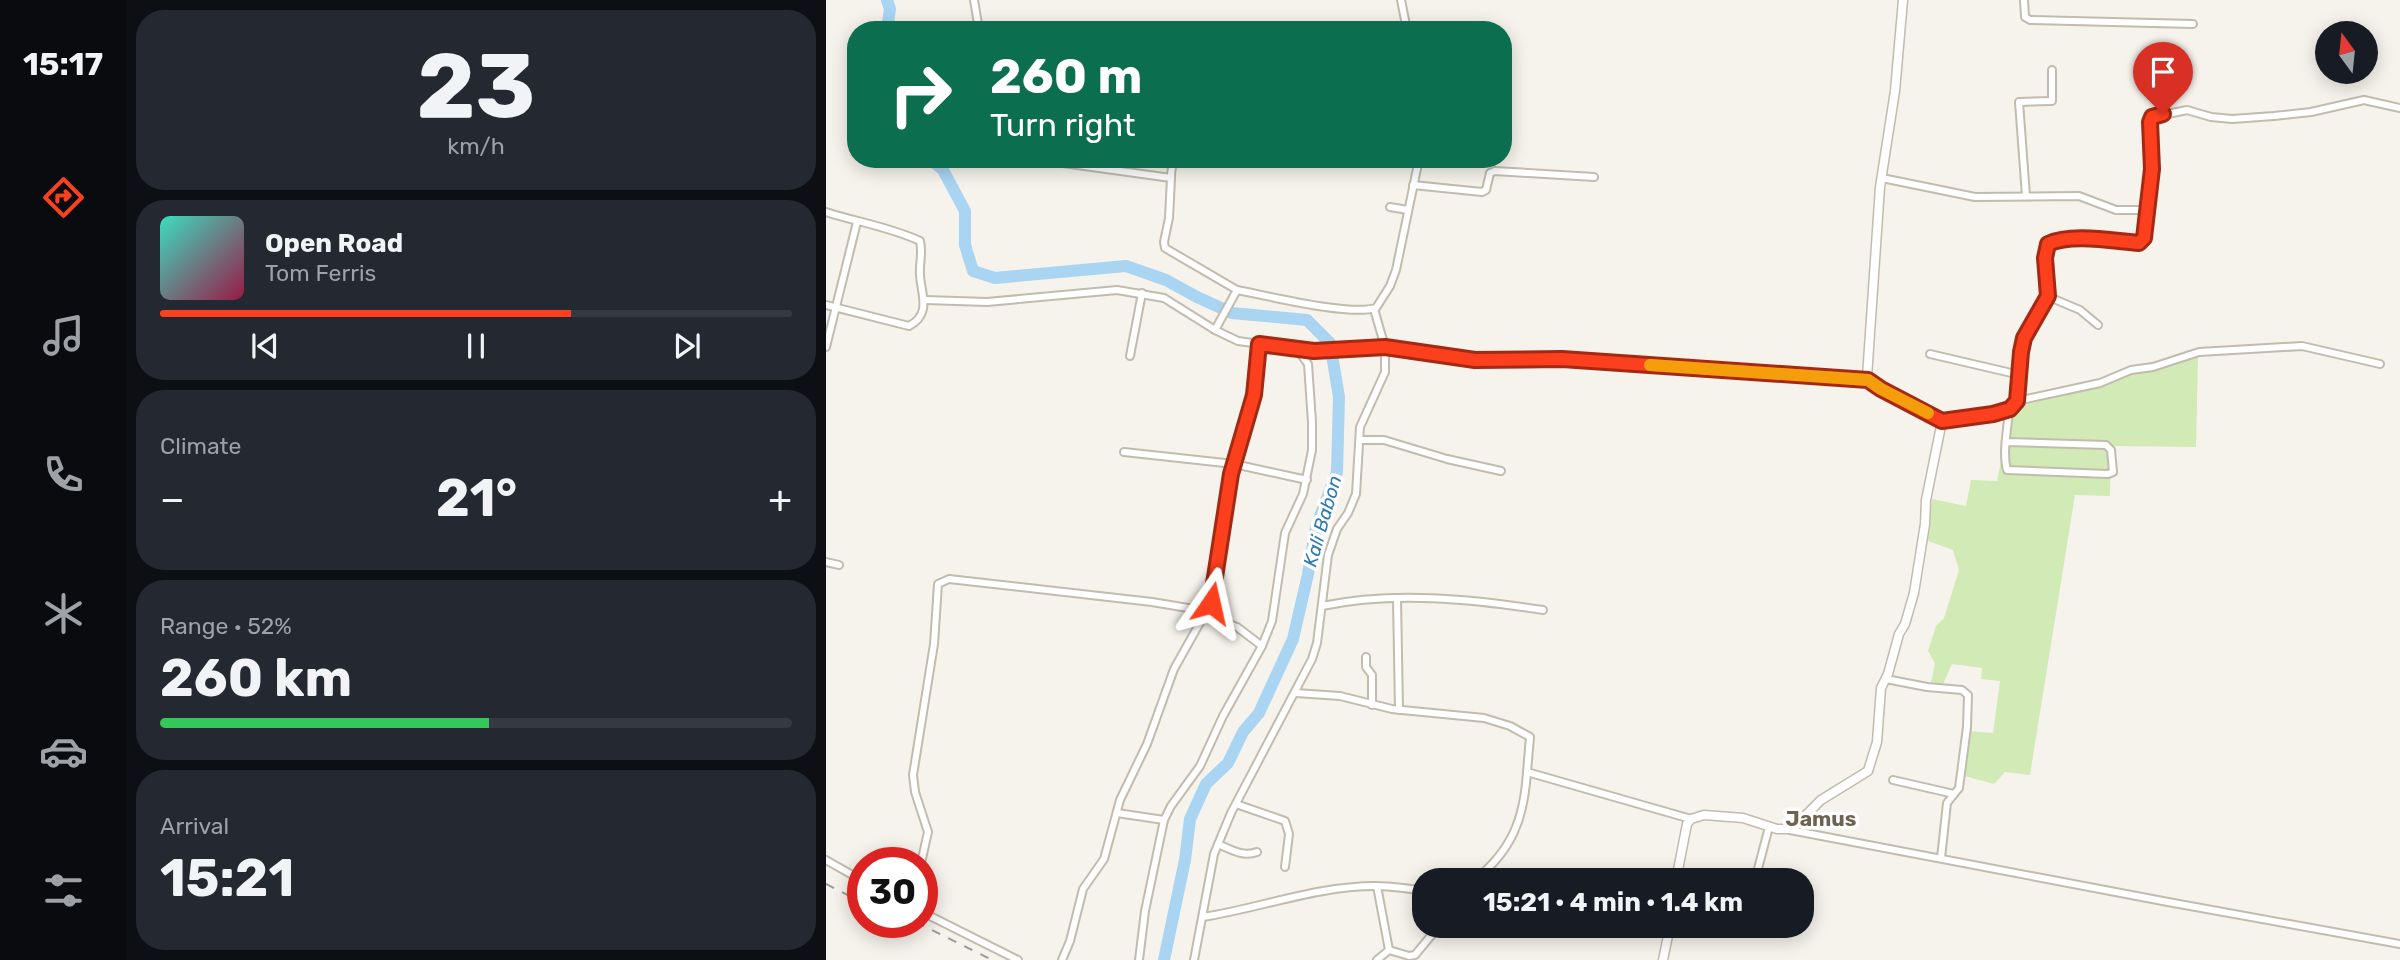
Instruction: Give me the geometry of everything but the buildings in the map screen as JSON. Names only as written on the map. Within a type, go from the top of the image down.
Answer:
[{"type":"street","points":[[974,0],[978,21]]},
{"type":"street","points":[[1401,0],[1405,21]]},
{"type":"street","points":[[1868,380],[1882,178],[1894,99],[1903,0]]},
{"type":"street","points":[[2024,0],[2025,15],[2030,20],[2193,24]]},
{"type":"street","points":[[2026,196],[2019,102],[2052,101],[2052,70]]},
{"type":"street","points":[[2007,442],[2106,446],[2111,450],[2113,472],[2009,471],[2005,466],[2007,442],[2010,409],[2017,401],[2024,338],[2048,296],[2045,258],[2048,244],[2080,237],[2139,243],[2144,238],[2152,169],[2152,117],[2187,110],[2211,117],[2232,119],[2274,116],[2311,112],[2364,100],[2400,108]]},
{"type":"street","points":[[1099,168],[1171,178]]},
{"type":"street","points":[[1172,168],[1165,248],[1236,293],[1322,306],[1374,309],[1379,305],[1396,271],[1417,168]]},
{"type":"street","points":[[1413,185],[1482,192],[1486,190],[1490,173],[1495,171],[1594,177]]},
{"type":"street","points":[[1882,178],[1975,197],[2079,196],[2116,210],[2146,210]]},
{"type":"street","points":[[1390,207],[1408,211]]},
{"type":"street","points":[[826,212],[879,226],[920,241],[920,276],[925,300],[920,315],[913,325],[909,326],[826,305]]},
{"type":"street","points":[[826,346],[857,222]]},
{"type":"street","points":[[925,300],[987,302],[1117,290],[1164,298],[1238,341],[1259,344],[1314,351],[1385,347],[1475,360],[1562,359],[1868,380],[1942,421],[2010,409]]},
{"type":"street","points":[[1130,356],[1142,293]]},
{"type":"street","points":[[1217,327],[1236,293]]},
{"type":"street","points":[[2048,296],[2080,310],[2098,325]]},
{"type":"street","points":[[1194,960],[1214,854],[1236,804],[1296,693],[1317,643],[1332,544],[1356,494],[1360,427],[1385,372],[1385,347],[1374,309]]},
{"type":"street","points":[[1062,960],[1070,941],[1083,889],[1104,859],[1130,776],[1147,744],[1174,669],[1211,603],[1226,499],[1254,395],[1259,344]]},
{"type":"street","points":[[2017,401],[2100,383],[2131,370],[2153,367],[2199,352],[2302,346],[2380,364]]},
{"type":"street","points":[[1139,960],[1145,911],[1164,820],[1200,766],[1223,716],[1262,646],[1272,621],[1285,533],[1304,494],[1312,441],[1308,364],[1297,349]]},
{"type":"street","points":[[1930,354],[2020,374]]},
{"type":"street","points":[[1788,829],[1794,827],[1821,800],[1868,771],[1877,743],[1881,688],[1914,593],[1926,500],[1942,421]]},
{"type":"street","points":[[1360,440],[1384,440],[1447,459],[1501,471]]},
{"type":"street","points":[[1124,453],[1234,464],[1307,480]]},
{"type":"street","points":[[826,562],[839,565]]},
{"type":"street","points":[[925,847],[928,832],[915,792],[913,775],[934,644],[938,584],[941,581],[948,579],[1152,601],[1206,611]]},
{"type":"street","points":[[1322,606],[1353,599],[1397,599],[1460,601],[1543,610]]},
{"type":"street","points":[[1397,599],[1399,710]]},
{"type":"street","points":[[1216,619],[1237,627],[1262,646]]},
{"type":"street","points":[[1366,657],[1366,667],[1372,675],[1372,705]]},
{"type":"street","points":[[1886,679],[1966,692],[1967,727],[1959,788],[1949,799],[1945,811],[1941,858]]},
{"type":"street","points":[[1296,693],[1339,696],[1399,710],[1484,718],[1510,726],[1530,737],[1525,798],[1518,825],[1505,850],[1490,868]]},
{"type":"street","points":[[1527,772],[1691,819],[1704,816],[1743,818],[1769,827],[2400,944]]},
{"type":"street","points":[[1892,780],[1954,794]]},
{"type":"street","points":[[1236,804],[1286,821],[1289,834],[1285,867]]},
{"type":"street","points":[[1117,813],[1164,820]]},
{"type":"street","points":[[1679,868],[1691,819]]},
{"type":"street","points":[[1758,868],[1769,827]]},
{"type":"street","points":[[1218,844],[1248,855],[1257,852]]},
{"type":"street","points":[[826,860],[847,872]]},
{"type":"street","points":[[1203,918],[1311,893],[1377,886],[1412,889]]},
{"type":"street","points":[[1377,886],[1389,950]]},
{"type":"street","points":[[938,920],[1018,960]]},
{"type":"street","points":[[1389,950],[1409,956],[1415,955],[1429,938]]},
{"type":"street","points":[[1663,960],[1668,938]]},
{"type":"street","points":[[1377,960],[1389,950]]},
{"type":"green space","points":[[2198,355],[2196,447],[2111,446],[2110,496],[2075,495],[2030,775],[2005,772],[1994,784],[1961,775],[1969,731],[1993,733],[2000,681],[1981,679],[1982,668],[1952,664],[1943,684],[1931,682],[1935,663],[1928,651],[1936,626],[1944,618],[1959,570],[1953,550],[1928,541],[1932,499],[1966,506],[1971,480],[1997,481],[2012,409]]},
{"type":"waterway","name":"Kali Babon","points":[[887,0],[890,9],[888,21]]},
{"type":"waterway","name":"Kali Babon","points":[[941,168],[965,211],[965,245],[973,271],[995,278],[1126,266],[1166,280],[1232,313],[1307,320],[1330,343],[1339,397],[1337,472],[1316,527],[1293,639],[1259,713],[1243,732],[1228,763],[1206,784],[1190,819],[1185,860],[1164,960]]},
{"type":"railway","points":[[826,884],[847,895]]},
{"type":"railway","points":[[938,933],[992,960]]},
{"type":"slow traffic","points":[[1650,365],[1868,380],[1928,413]]},
{"type":"district","name":"Jamus","points":[[1821,819]]},
{"type":"route","points":[[1211,603],[1231,474],[1254,395],[1259,344],[1314,351],[1385,347],[1475,360],[1562,359],[1868,380],[1942,421],[1993,414],[2010,409],[2017,401],[2024,338],[2048,296],[2046,246],[2066,238],[2139,243],[2144,238],[2152,169],[2150,122],[2152,117],[2163,114]]}]
